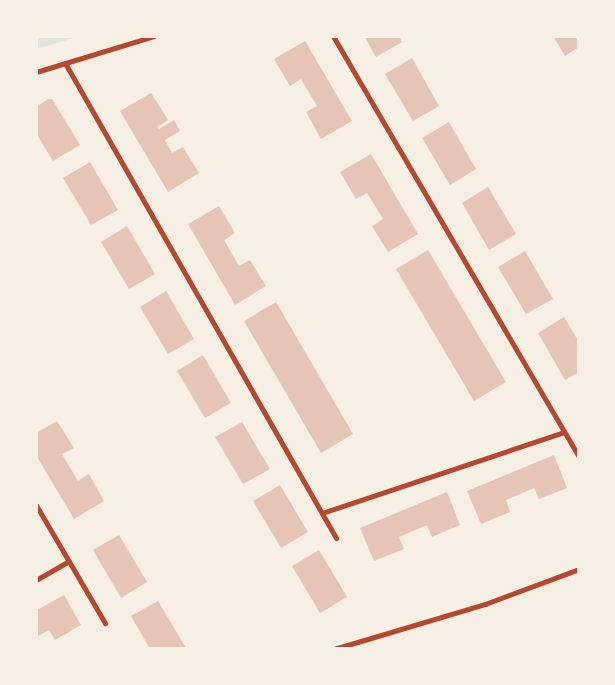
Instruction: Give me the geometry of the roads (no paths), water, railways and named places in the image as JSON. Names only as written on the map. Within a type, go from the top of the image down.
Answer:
[{"type":"street","points":[[36,72],[154,36]]},
{"type":"street","points":[[333,36],[579,457]]},
{"type":"street","points":[[65,63],[336,538]]},
{"type":"street","points":[[322,513],[564,432]]},
{"type":"street","points":[[36,505],[105,623]]},
{"type":"street","points":[[36,580],[69,561]]},
{"type":"street","points":[[334,649],[485,604],[579,568]]}]
